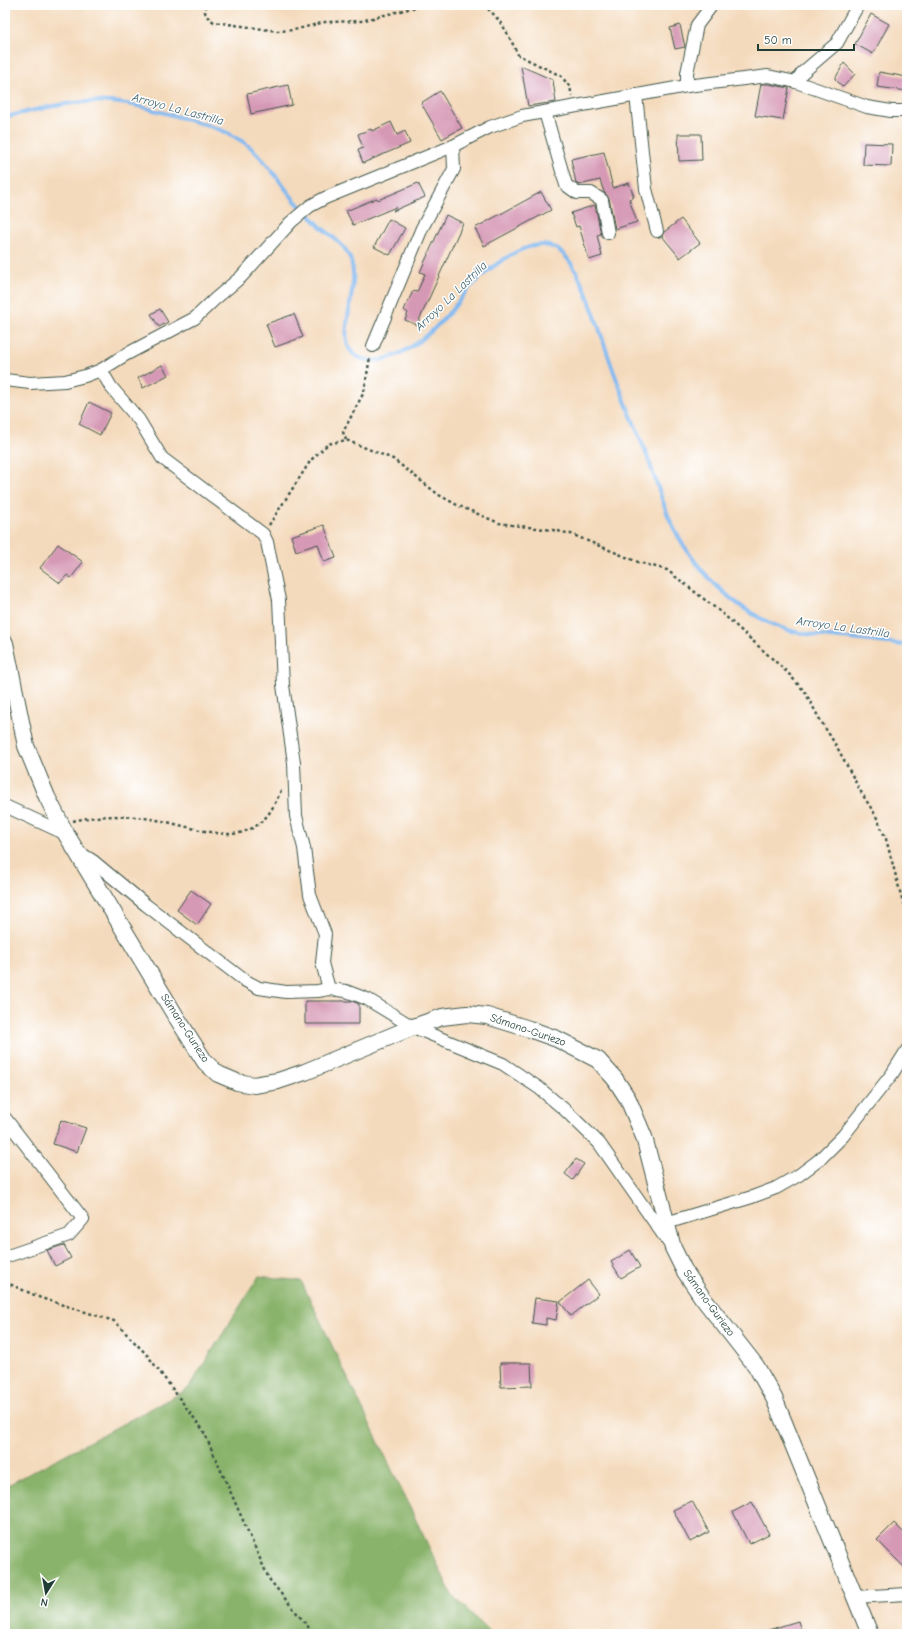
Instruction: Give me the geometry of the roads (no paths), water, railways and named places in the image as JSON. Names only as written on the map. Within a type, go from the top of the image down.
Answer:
[{"type":"street","points":[[687,86],[687,73],[697,25],[712,5]]},
{"type":"street","points":[[796,82],[802,73],[836,43],[858,5]]},
{"type":"street","points":[[5,380],[30,383],[65,381],[101,370],[124,355],[195,318],[214,299],[241,277],[291,222],[310,206],[332,195],[453,146],[490,127],[522,116],[687,86],[768,76],[796,82],[867,107],[891,111],[907,111]]},
{"type":"street","points":[[636,95],[646,189],[657,231]]},
{"type":"street","points":[[545,112],[566,185],[577,192],[592,193],[602,200],[608,233]]},
{"type":"street","points":[[372,349],[422,228],[454,169],[453,146]]},
{"type":"street","points":[[101,370],[111,387],[139,420],[162,458],[183,475],[224,503],[263,534],[267,542],[279,600],[284,685],[294,763],[296,816],[304,848],[310,895],[325,934],[322,963],[329,989]]},
{"type":"street","name":"Sámano-Guriezo","points":[[5,642],[26,746],[38,777],[76,850],[192,1043],[205,1062],[218,1074],[237,1082],[254,1085],[278,1081],[305,1072],[413,1027],[442,1017],[467,1014],[487,1016],[557,1039],[598,1060],[615,1078],[628,1099],[644,1137],[666,1223],[676,1253],[684,1270],[699,1292],[756,1366],[774,1398],[855,1597],[865,1630]]},
{"type":"street","points":[[5,806],[64,829]]},
{"type":"street","points":[[76,850],[93,861],[146,905],[244,980],[259,988],[286,992],[318,991],[329,989],[346,991],[367,999],[413,1027],[503,1064],[539,1088],[565,1110],[599,1144],[676,1253]]},
{"type":"street","points":[[666,1223],[752,1197],[776,1188],[799,1175],[818,1160],[843,1136],[892,1074],[907,1050]]},
{"type":"street","points":[[5,1118],[83,1219],[69,1235],[5,1257]]},
{"type":"street","points":[[855,1597],[907,1594]]},
{"type":"waterway","name":"Arroyo La Lastrilla","points":[[5,117],[71,103],[98,101],[111,102],[160,112],[221,130],[236,137],[257,153],[297,203],[345,249],[352,263],[353,278],[347,328],[347,341],[352,352],[363,359],[375,361],[386,359],[410,348],[431,331],[454,308],[477,280],[499,262],[512,254],[525,248],[538,245],[550,246],[561,252],[569,260],[583,285],[616,378],[669,518],[689,554],[702,570],[717,586],[750,612],[788,630],[814,635],[907,645]]}]
